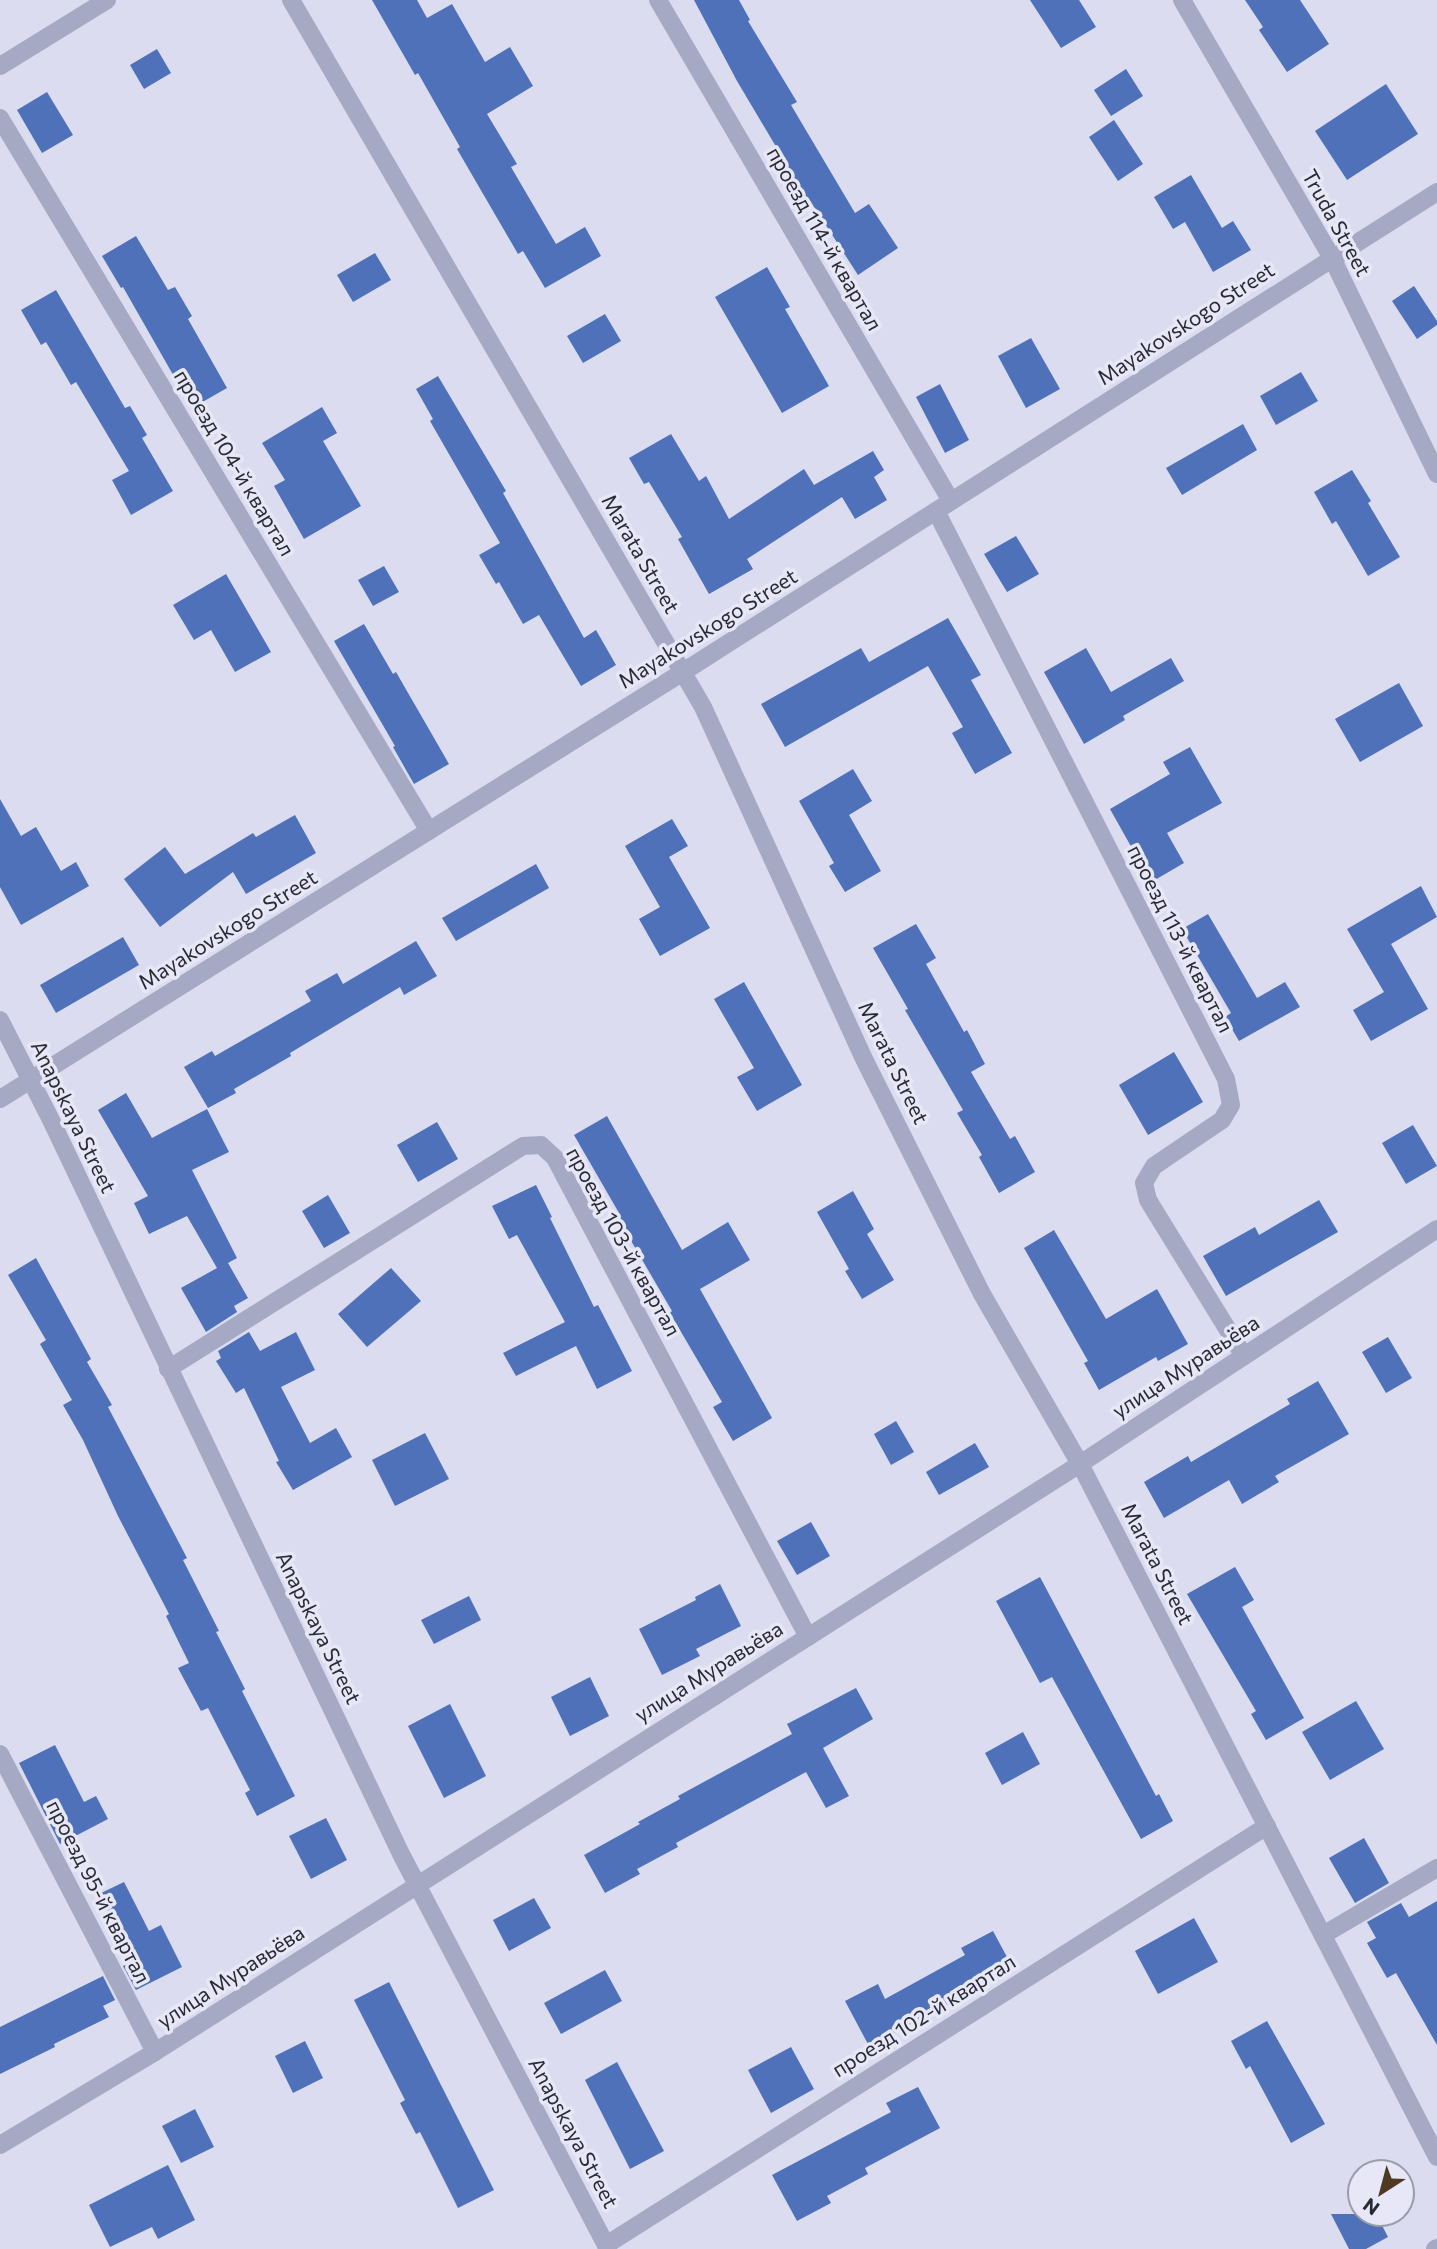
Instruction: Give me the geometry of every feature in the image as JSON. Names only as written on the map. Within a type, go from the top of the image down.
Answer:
[{"type":"street","points":[[0,66],[107,0]]},
{"type":"street","name":"Marata Street","points":[[291,0],[703,707],[864,1059],[982,1294],[1080,1464],[1437,2157]]},
{"type":"street","name":"проезд 114-й квартал","points":[[658,0],[951,501]]},
{"type":"street","name":"Truda Street","points":[[1182,0],[1332,258],[1437,474]]},
{"type":"street","name":"проезд 104-й квартал","points":[[0,118],[429,831]]},
{"type":"street","name":"Mayakovskogo Street","points":[[0,1099],[683,672],[1437,192]]},
{"type":"street","name":"проезд 113-й квартал","points":[[936,511],[1226,1079],[1231,1105],[1222,1120],[1154,1166],[1144,1183],[1148,1200],[1244,1356]]},
{"type":"street","name":"Anapskaya Street","points":[[0,1020],[31,1079],[417,1885],[607,2247]]},
{"type":"street","name":"проезд 103-й квартал","points":[[168,1369],[523,1146],[541,1145],[555,1158],[808,1637]]},
{"type":"street","name":"улица Муравьёва","points":[[0,2144],[155,2052],[1080,1464],[1437,1229]]},
{"type":"street","name":"проезд 95-й квартал","points":[[0,1754],[155,2052]]},
{"type":"street","name":"проезд 102-й квартал","points":[[607,2247],[1267,1826]]},
{"type":"street","points":[[1323,1935],[1437,1868]]},
{"type":"building","points":[[372,0],[417,0],[427,18],[452,4],[485,62],[510,47],[533,86],[487,114],[517,164],[511,167],[556,244],[585,227],[601,256],[545,288],[523,251],[518,254],[457,149],[460,147],[418,73],[415,75]]},
{"type":"building","points":[[694,0],[739,0],[750,20],[748,21],[797,102],[791,105],[855,213],[869,204],[898,248],[858,275],[809,199],[804,202],[778,157],[781,155],[737,81]]},
{"type":"building","points":[[1030,0],[1079,0],[1096,27],[1061,48]]},
{"type":"building","points":[[1245,0],[1300,0],[1329,44],[1287,72],[1259,30],[1263,27]]},
{"type":"building","points":[[157,49],[171,73],[144,89],[130,65]]},
{"type":"building","points":[[1126,69],[1143,96],[1111,116],[1094,90]]},
{"type":"building","points":[[1386,84],[1418,134],[1347,180],[1315,131]]},
{"type":"building","points":[[47,92],[73,135],[42,153],[17,110]]},
{"type":"building","points":[[1114,120],[1143,164],[1118,181],[1089,137]]},
{"type":"building","points":[[1191,175],[1222,228],[1233,221],[1251,250],[1213,272],[1185,222],[1173,229],[1154,197]]},
{"type":"building","points":[[136,236],[168,290],[175,287],[192,316],[188,319],[227,388],[192,408],[123,287],[121,288],[102,256]]},
{"type":"building","points":[[375,253],[391,280],[353,302],[337,275]]},
{"type":"building","points":[[767,267],[790,307],[785,309],[829,386],[782,413],[715,297]]},
{"type":"building","points":[[1414,286],[1437,321],[1437,325],[1417,339],[1392,301]]},
{"type":"building","points":[[56,290],[125,408],[130,406],[147,435],[142,438],[173,491],[131,515],[112,480],[129,471],[76,382],[71,385],[46,342],[41,345],[21,310]]},
{"type":"building","points":[[605,314],[621,341],[583,363],[567,336]]},
{"type":"building","points":[[1031,338],[1060,389],[1026,408],[998,356]]},
{"type":"building","points":[[1301,372],[1318,401],[1276,425],[1260,396]]},
{"type":"building","points":[[438,376],[506,491],[503,493],[584,638],[596,630],[616,665],[581,686],[539,615],[523,624],[499,582],[496,584],[479,555],[500,543],[430,421],[433,419],[416,389]]},
{"type":"building","points":[[940,384],[969,440],[945,453],[916,397]]},
{"type":"building","points":[[322,407],[337,433],[323,441],[361,506],[304,539],[274,486],[285,480],[262,443]]},
{"type":"building","points":[[1243,424],[1257,450],[1182,495],[1166,468]]},
{"type":"building","points":[[671,434],[699,481],[706,476],[729,519],[804,469],[814,485],[873,451],[884,470],[874,477],[887,500],[855,519],[842,497],[747,559],[753,569],[709,594],[678,539],[682,537],[649,482],[644,484],[629,458]]},
{"type":"building","points":[[1352,470],[1400,557],[1368,576],[1336,521],[1332,524],[1314,492]]},
{"type":"building","points":[[1016,536],[1039,574],[1007,592],[984,554]]},
{"type":"building","points":[[384,566],[399,592],[373,606],[358,580]]},
{"type":"building","points":[[226,574],[271,652],[235,672],[211,630],[194,640],[173,605]]},
{"type":"building","points":[[948,618],[981,675],[971,680],[1012,753],[975,774],[952,733],[963,727],[928,666],[785,747],[761,704],[861,648],[869,662]]},
{"type":"building","points":[[364,624],[393,674],[396,672],[449,764],[414,784],[334,641]]},
{"type":"building","points":[[1086,648],[1111,692],[1171,658],[1184,681],[1123,716],[1125,720],[1084,744],[1044,672]]},
{"type":"building","points":[[1399,683],[1423,726],[1360,762],[1335,719]]},
{"type":"building","points":[[1190,747],[1222,803],[1167,833],[1184,863],[1148,884],[1110,809],[1170,774],[1163,762]]},
{"type":"building","points":[[853,769],[872,801],[849,815],[881,871],[845,892],[829,866],[834,863],[799,801]]},
{"type":"building","points":[[0,799],[21,836],[36,827],[61,871],[76,862],[89,886],[21,925],[0,887]]},
{"type":"building","points":[[295,815],[316,853],[246,894],[233,872],[160,927],[124,879],[165,847],[185,874],[253,833],[256,837]]},
{"type":"building","points":[[672,819],[688,846],[669,857],[710,928],[660,956],[639,919],[660,907],[625,846]]},
{"type":"building","points":[[536,864],[549,888],[456,941],[442,918]]},
{"type":"building","points":[[1421,886],[1437,917],[1391,944],[1428,1009],[1371,1041],[1353,1010],[1384,992],[1347,929]]},
{"type":"building","points":[[1208,914],[1257,998],[1285,982],[1300,1007],[1239,1041],[1225,1017],[1231,1013],[1182,929]]},
{"type":"building","points":[[916,924],[936,958],[926,964],[985,1064],[971,1072],[1010,1139],[1015,1136],[1035,1172],[999,1193],[979,1157],[982,1155],[957,1113],[963,1110],[905,1010],[908,1009],[873,948]]},
{"type":"building","points":[[123,937],[139,965],[56,1013],[40,985]]},
{"type":"building","points":[[416,941],[437,976],[404,995],[400,987],[290,1053],[291,1056],[234,1089],[236,1093],[208,1108],[184,1067],[212,1051],[215,1056],[311,1001],[305,991],[337,973],[343,984]]},
{"type":"building","points":[[744,982],[802,1085],[757,1111],[737,1077],[754,1068],[714,999]]},
{"type":"building","points":[[1174,1052],[1203,1102],[1148,1135],[1119,1085]]},
{"type":"building","points":[[126,1093],[152,1138],[207,1109],[229,1152],[192,1170],[237,1258],[228,1263],[248,1298],[234,1306],[237,1312],[206,1332],[181,1288],[217,1268],[187,1216],[149,1234],[134,1203],[148,1196],[98,1110]]},
{"type":"building","points":[[607,1116],[682,1250],[728,1222],[750,1260],[700,1289],[772,1418],[733,1441],[713,1407],[722,1402],[670,1313],[672,1311],[616,1215],[619,1213],[574,1135]]},
{"type":"building","points":[[437,1122],[458,1159],[418,1182],[397,1145]]},
{"type":"building","points":[[1413,1125],[1437,1166],[1406,1184],[1382,1143]]},
{"type":"building","points":[[536,1185],[594,1307],[598,1305],[632,1371],[597,1389],[576,1346],[516,1376],[503,1353],[565,1322],[517,1235],[509,1239],[492,1206]]},
{"type":"building","points":[[853,1191],[874,1229],[867,1234],[894,1280],[862,1299],[845,1271],[849,1269],[817,1212]]},
{"type":"building","points":[[328,1195],[350,1233],[324,1248],[302,1211]]},
{"type":"building","points":[[1319,1200],[1338,1232],[1226,1296],[1203,1256],[1255,1227],[1259,1235]]},
{"type":"building","points":[[1054,1230],[1106,1319],[1157,1289],[1188,1344],[1158,1361],[1156,1357],[1099,1390],[1084,1363],[1088,1361],[1024,1248]]},
{"type":"building","points":[[36,1258],[91,1359],[87,1362],[112,1405],[108,1407],[187,1558],[183,1560],[219,1631],[216,1632],[245,1689],[242,1691],[295,1796],[257,1816],[245,1793],[250,1790],[208,1708],[201,1711],[178,1668],[189,1663],[166,1616],[169,1614],[63,1405],[72,1400],[40,1344],[46,1340],[8,1275]]},
{"type":"building","points":[[391,1268],[421,1301],[367,1347],[338,1314]]},
{"type":"building","points":[[249,1332],[260,1351],[296,1332],[315,1370],[281,1387],[310,1443],[336,1428],[352,1457],[293,1490],[276,1462],[279,1461],[244,1388],[236,1393],[216,1361],[221,1358],[218,1351]]},
{"type":"building","points":[[1388,1337],[1412,1378],[1386,1393],[1362,1352]]},
{"type":"building","points":[[1318,1381],[1349,1434],[1275,1476],[1279,1482],[1242,1504],[1229,1480],[1164,1518],[1144,1482],[1188,1456],[1191,1462],[1290,1404],[1287,1399]]},
{"type":"building","points":[[896,1421],[914,1452],[891,1465],[874,1434]]},
{"type":"building","points":[[425,1433],[449,1479],[395,1506],[372,1460]]},
{"type":"building","points":[[975,1443],[989,1467],[939,1495],[926,1472]]},
{"type":"building","points":[[811,1522],[830,1556],[797,1575],[777,1541]]},
{"type":"building","points":[[1235,1567],[1254,1600],[1242,1607],[1304,1718],[1266,1740],[1251,1714],[1256,1711],[1187,1594]]},
{"type":"building","points":[[1040,1577],[1156,1796],[1159,1794],[1173,1821],[1141,1839],[1052,1677],[1040,1683],[996,1601]]},
{"type":"building","points":[[720,1584],[741,1626],[696,1649],[700,1656],[662,1675],[639,1629],[696,1600],[695,1597]]},
{"type":"building","points":[[469,1596],[481,1620],[434,1644],[421,1620]]},
{"type":"building","points":[[590,1677],[609,1716],[570,1736],[551,1697]]},
{"type":"building","points":[[856,1688],[873,1719],[823,1748],[849,1796],[826,1808],[806,1772],[676,1843],[678,1847],[637,1869],[640,1874],[605,1893],[584,1855],[680,1799],[678,1796],[792,1734],[787,1724]]},
{"type":"building","points":[[1356,1701],[1384,1749],[1330,1780],[1302,1732]]},
{"type":"building","points":[[450,1704],[486,1776],[444,1798],[408,1726]]},
{"type":"building","points":[[1023,1732],[1040,1764],[1002,1785],[985,1753]]},
{"type":"building","points":[[55,1745],[84,1802],[96,1796],[108,1819],[60,1844],[19,1763]]},
{"type":"building","points":[[326,1818],[347,1860],[311,1879],[289,1836]]},
{"type":"building","points":[[1364,1838],[1389,1883],[1355,1903],[1329,1858]]},
{"type":"building","points":[[124,1882],[149,1931],[161,1925],[182,1967],[136,1990],[123,1966],[133,1961],[99,1894]]},
{"type":"building","points":[[534,1898],[551,1928],[509,1951],[493,1920]]},
{"type":"building","points":[[1437,1901],[1437,2045],[1396,1973],[1387,1978],[1367,1943],[1376,1938],[1367,1922],[1401,1903],[1409,1917]]},
{"type":"building","points":[[1194,1918],[1218,1962],[1158,1994],[1135,1951]]},
{"type":"building","points":[[993,1931],[1014,1970],[869,2046],[845,2001],[878,1984],[885,1999],[965,1955],[961,1948]]},
{"type":"building","points":[[605,1970],[622,2001],[561,2034],[544,2003]]},
{"type":"building","points":[[103,1976],[115,2000],[103,2006],[109,2017],[0,2074],[0,2027]]},
{"type":"building","points":[[389,1982],[494,2190],[458,2208],[420,2132],[416,2134],[400,2103],[405,2100],[354,2000]]},
{"type":"building","points":[[1267,2021],[1325,2124],[1291,2143],[1250,2066],[1246,2069],[1231,2041]]},
{"type":"building","points":[[305,2041],[323,2078],[293,2093],[275,2056]]},
{"type":"building","points":[[791,2047],[814,2089],[771,2113],[748,2070]]},
{"type":"building","points":[[617,2062],[664,2151],[630,2169],[585,2080]]},
{"type":"building","points":[[918,2087],[940,2128],[865,2168],[868,2174],[827,2196],[831,2203],[797,2221],[772,2175],[891,2112],[886,2103]]},
{"type":"building","points":[[195,2109],[214,2147],[181,2163],[162,2126]]},
{"type":"building","points":[[168,2165],[195,2220],[158,2239],[152,2227],[110,2247],[89,2205]]},
{"type":"building","points":[[1331,2214],[1346,2214],[1346,2228],[1383,2228],[1388,2237],[1366,2249],[1349,2249]]}]
